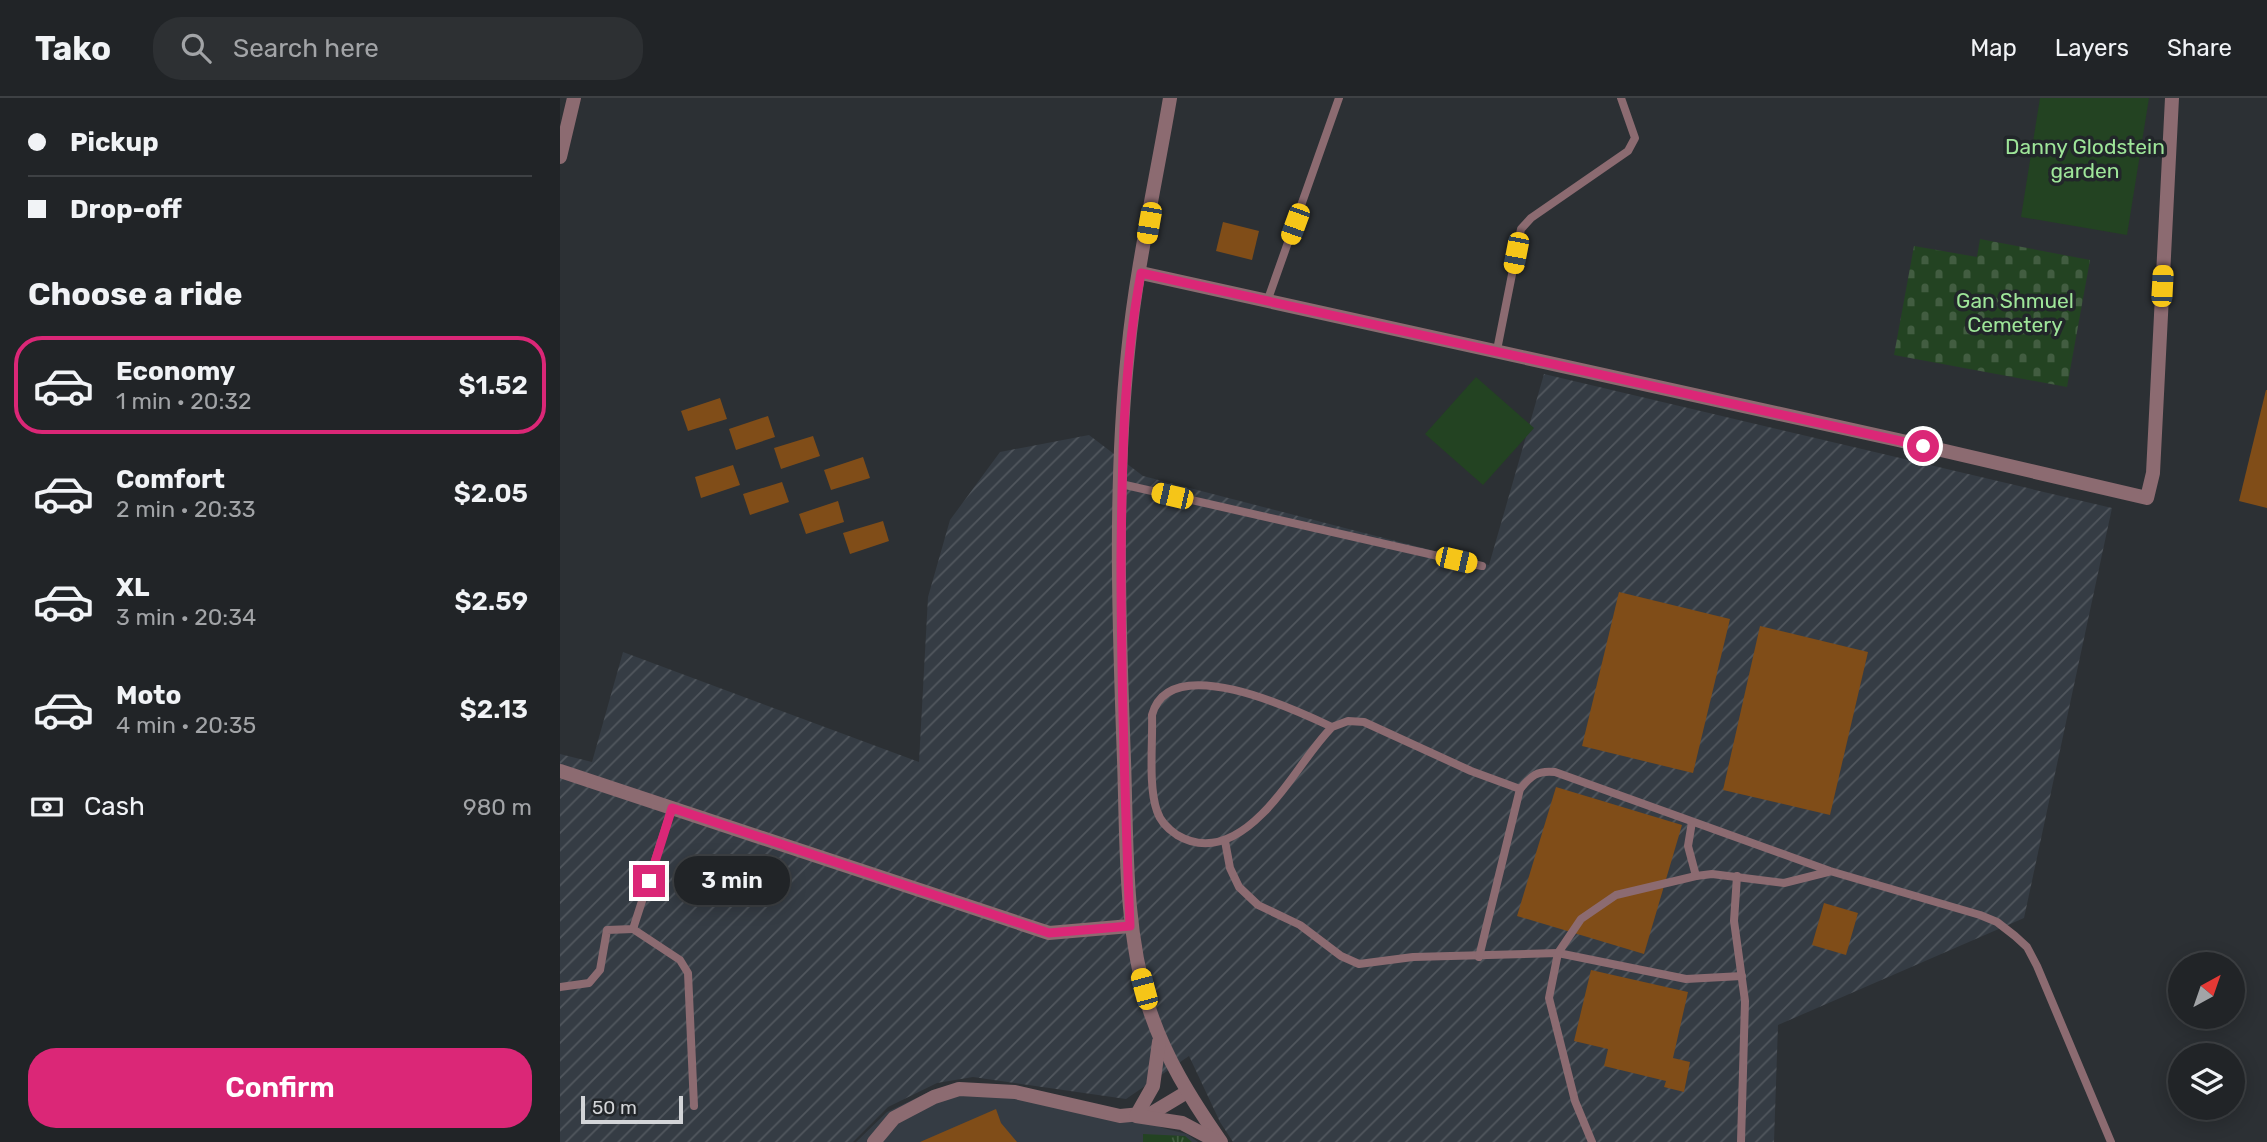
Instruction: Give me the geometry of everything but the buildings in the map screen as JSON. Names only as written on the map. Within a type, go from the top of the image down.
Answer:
[{"type":"street","points":[[560,157],[574,98]]},
{"type":"street","points":[[1170,98],[1128,350],[1121,484],[1121,672],[1130,926],[1159,1038],[1187,1092],[1219,1142]]},
{"type":"street","points":[[1141,273],[1497,350],[2147,498],[2152,473],[2172,98]]},
{"type":"street","points":[[560,771],[1049,933],[1130,926]]},
{"type":"street","points":[[1136,1116],[1153,1086],[1159,1038]]},
{"type":"street","points":[[874,1142],[894,1118],[934,1097],[959,1090],[1015,1092],[1120,1116],[1182,1123],[1219,1142]]},
{"type":"street","points":[[1136,1116],[1165,1107],[1187,1092]]},
{"type":"lane","points":[[1268,299],[1339,98]]},
{"type":"lane","points":[[1497,350],[1521,229],[1531,218],[1628,151],[1635,138],[1621,98]]},
{"type":"lane","points":[[1121,484],[1482,566]]},
{"type":"lane","points":[[1332,727],[1307,715],[1214,685],[1190,684],[1172,688],[1155,703],[1152,715],[1154,795],[1160,819],[1169,830],[1195,843],[1225,841],[1244,831],[1263,814],[1332,727],[1348,721],[1364,722],[1471,771],[1520,789]]},
{"type":"lane","points":[[1479,957],[1520,789],[1532,775],[1555,772],[1830,872],[1997,922],[2027,947],[2111,1142]]},
{"type":"lane","points":[[633,929],[672,808]]},
{"type":"lane","points":[[1692,822],[1688,846],[1696,876]]},
{"type":"lane","points":[[1225,841],[1230,868],[1239,887],[1258,905],[1300,925],[1341,956],[1359,964],[1413,957],[1558,953],[1686,979],[1742,976]]},
{"type":"lane","points":[[1592,1142],[1575,1101],[1549,998],[1558,953],[1581,919],[1604,900],[1696,876],[1737,876],[1784,883],[1830,872]]},
{"type":"lane","points":[[1737,876],[1734,921],[1745,1001],[1741,1142]]},
{"type":"lane","points":[[560,987],[589,983],[600,970],[607,930],[633,929],[680,960],[688,973],[694,1106]]},
{"type":"shaded area","points":[[1544,374],[2112,508],[2024,918],[1778,1025],[1774,1142],[1233,1142],[1220,1122],[1189,1056],[1126,1099],[973,1077],[937,1083],[888,1107],[853,1142],[560,1142],[560,754],[592,762],[623,652],[919,762],[928,597],[950,520],[1000,452],[1089,435],[1143,476],[1489,565]]},
{"type":"shaded area","points":[[969,1083],[1124,1110],[1163,1128],[1187,1134],[1198,1142],[856,1142],[887,1112],[935,1089]]},
{"type":"green space","name":"Danny Glodstein garden","points":[[2040,98],[2149,98],[2127,235],[2021,217]]},
{"type":"green space","name":"Gan Shmuel Cemetery","points":[[1980,239],[2090,260],[2067,387],[1894,355],[1914,246],[1977,257]]},
{"type":"green space","points":[[1476,377],[1534,428],[1483,485],[1425,434]]},
{"type":"green space","points":[[1143,1134],[1185,1136],[1192,1142],[1143,1142]]},
{"type":"route","points":[[649,881],[672,808],[1049,933],[1130,926],[1121,672],[1121,484],[1125,378],[1141,273],[1923,446]]}]
